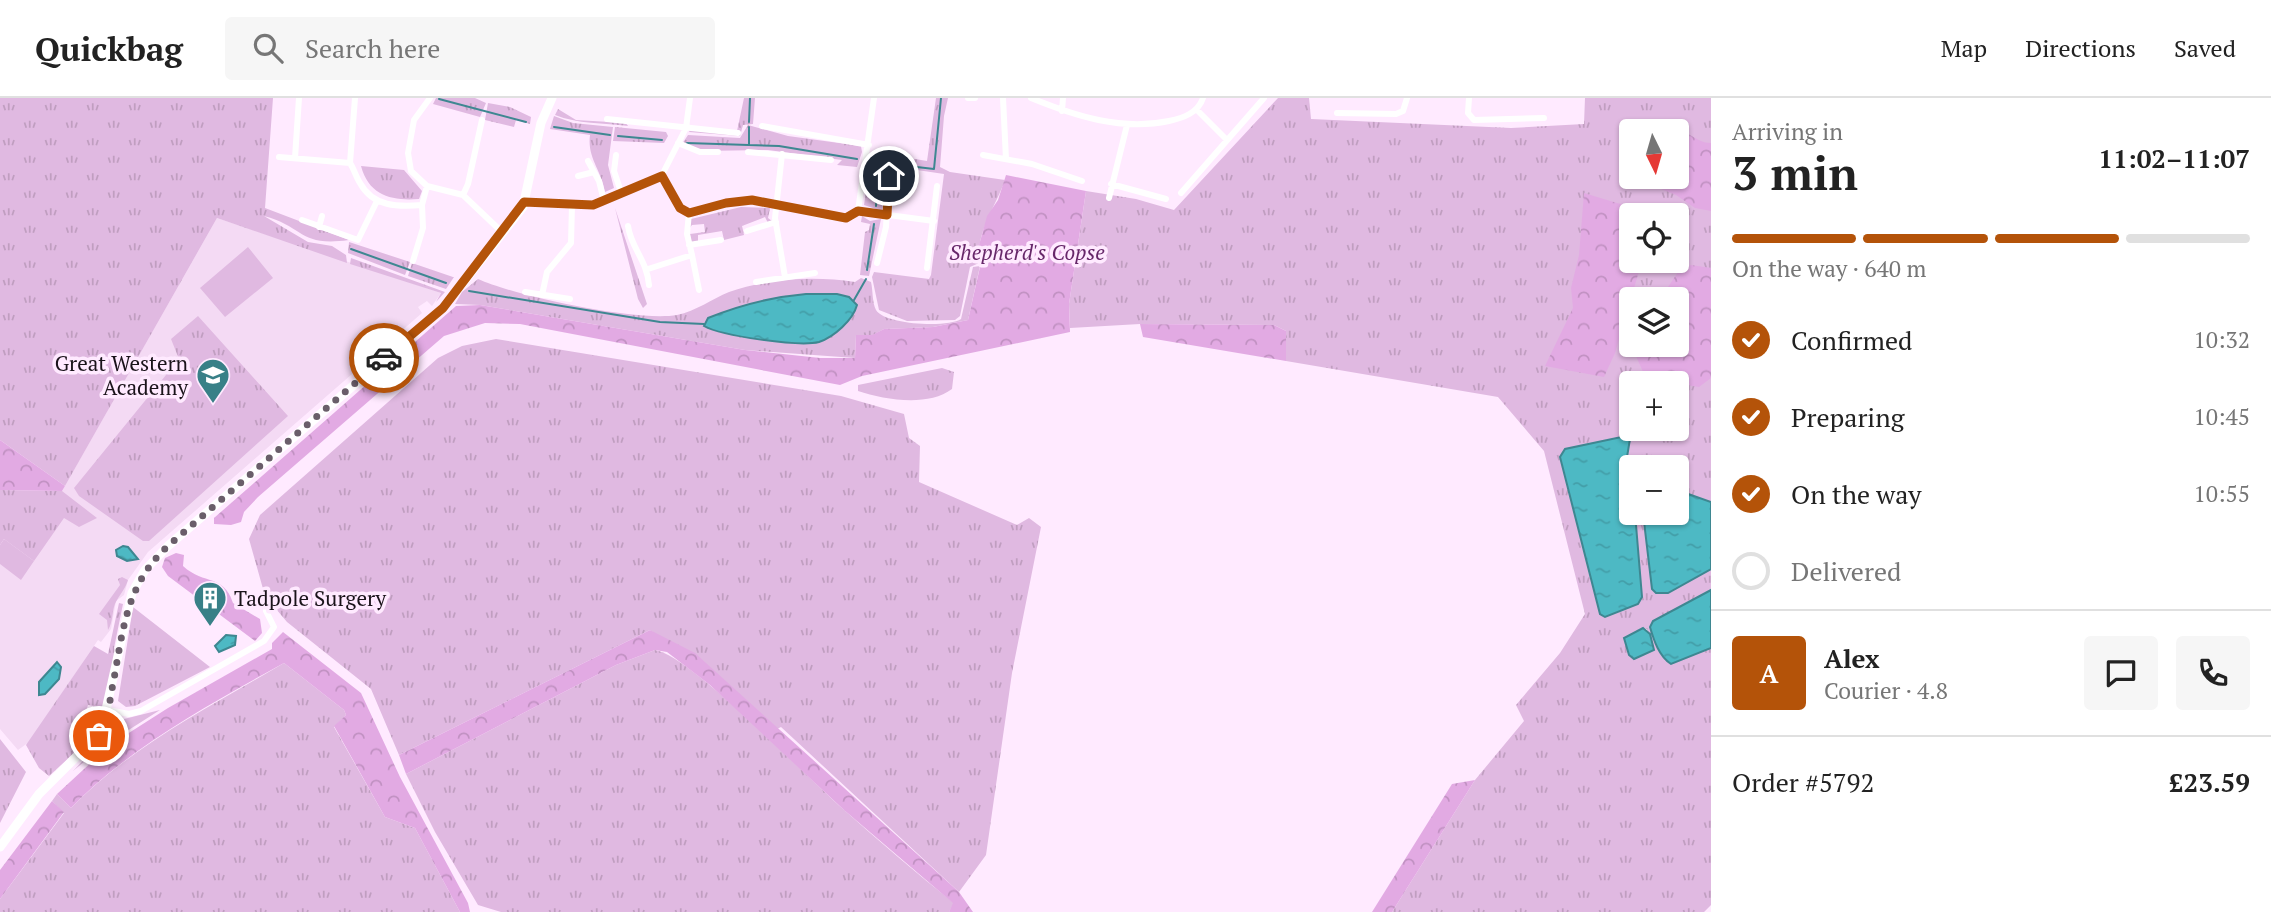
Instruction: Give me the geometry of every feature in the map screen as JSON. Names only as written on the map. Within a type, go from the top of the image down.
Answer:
[{"type":"street","points":[[295,158],[299,98]]},
{"type":"street","points":[[355,98],[350,163],[363,188],[377,201],[397,206],[422,205]]},
{"type":"street","points":[[430,98],[414,120],[408,153],[411,171],[427,187],[463,195],[503,233]]},
{"type":"street","points":[[0,847],[39,794],[99,736],[108,710],[130,601],[150,563],[433,317],[503,233],[524,202],[539,131],[552,98]]},
{"type":"street","points":[[524,202],[572,205],[604,201],[662,176],[686,128],[690,98]]},
{"type":"street","points":[[858,211],[874,98]]},
{"type":"street","points":[[968,98],[975,98]]},
{"type":"street","points":[[1003,98],[1006,159]]},
{"type":"street","points":[[1031,98],[1062,111],[1126,125],[1148,125],[1178,119],[1196,110],[1203,98]]},
{"type":"street","points":[[1062,111],[1063,98]]},
{"type":"street","points":[[1181,193],[1264,98]]},
{"type":"street","points":[[1337,113],[1396,114],[1403,111],[1408,98]]},
{"type":"street","points":[[1469,98],[1468,113],[1474,120],[1544,118]]},
{"type":"street","points":[[615,110],[610,119],[738,133]]},
{"type":"street","points":[[1196,110],[1227,140]]},
{"type":"street","points":[[463,195],[468,184],[482,121]]},
{"type":"street","points":[[1109,198],[1126,125]]},
{"type":"street","points":[[762,126],[869,145]]},
{"type":"street","points":[[467,142],[477,144]]},
{"type":"street","points":[[678,143],[699,152],[718,152]]},
{"type":"street","points":[[748,152],[831,160]]},
{"type":"street","points":[[782,154],[776,222],[785,277]]},
{"type":"street","points":[[616,155],[614,171],[621,192]]},
{"type":"street","points":[[983,155],[1083,181]]},
{"type":"street","points":[[279,157],[350,163]]},
{"type":"street","points":[[588,161],[604,201]]},
{"type":"street","points":[[578,176],[594,172]]},
{"type":"street","points":[[662,176],[680,208],[689,213],[738,201],[758,200],[846,218],[858,211],[934,221]]},
{"type":"street","points":[[877,263],[887,215],[889,176]]},
{"type":"street","points":[[1111,184],[1166,199]]},
{"type":"street","points":[[927,268],[937,186]]},
{"type":"street","points":[[413,261],[424,224],[422,205],[427,187]]},
{"type":"street","points":[[302,220],[360,240],[377,201]]},
{"type":"street","points":[[542,295],[547,272],[571,243],[572,205]]},
{"type":"street","points":[[689,213],[689,245],[699,290]]},
{"type":"street","points":[[318,226],[322,216]]},
{"type":"street","points":[[747,231],[776,222]]},
{"type":"street","points":[[628,226],[648,268],[649,285]]},
{"type":"street","points":[[689,245],[721,240]]},
{"type":"street","points":[[409,241],[418,244]]},
{"type":"street","points":[[648,268],[692,255]]},
{"type":"street","points":[[757,282],[815,273]]},
{"type":"street","points":[[525,292],[570,299]]},
{"type":"street","points":[[108,710],[129,714],[141,712],[264,641],[274,627],[266,611]]},
{"type":"shaded area","name":"Great Western Academy","points":[[217,218],[441,293],[432,306],[427,301],[418,307],[422,313],[148,552],[128,580],[124,595],[116,601],[111,629],[101,642],[98,640],[29,742],[18,750],[0,729],[0,545],[62,491]]},
{"type":"green space","points":[[0,98],[273,98],[265,208],[349,240],[320,241],[264,216],[308,242],[332,246],[346,255],[347,263],[217,218],[65,486],[0,440]]},
{"type":"green space","points":[[436,98],[475,98],[486,103],[480,117],[433,104]]},
{"type":"green space","points":[[744,98],[755,98],[753,124],[743,125],[740,136],[689,132],[737,131]]},
{"type":"green space","points":[[936,98],[948,98],[940,167],[950,172],[1005,180],[983,230],[979,263],[970,267],[960,316],[955,320],[907,321],[879,310],[872,277],[874,272],[929,279],[931,275],[944,174],[890,166],[891,155],[927,161]]},
{"type":"green space","points":[[1278,98],[1309,98],[1311,119],[1511,128],[1584,124],[1585,98],[1711,98],[1711,502],[1689,494],[1689,455],[1628,455],[1627,441],[1689,441],[1689,371],[1619,371],[1619,441],[1625,441],[1624,455],[1619,455],[1619,496],[1605,617],[1638,604],[1642,598],[1636,525],[1644,525],[1647,550],[1668,593],[1711,569],[1711,590],[1653,621],[1659,650],[1671,664],[1711,648],[1711,905],[1704,912],[1392,912],[1475,780],[1524,721],[1516,705],[1560,653],[1585,614],[1544,451],[1498,397],[1286,361],[1286,331],[1274,325],[1140,324],[1070,328],[1069,304],[1086,191],[1136,199],[1174,210]],"holes":[[[1642,628],[1647,629],[1654,650],[1634,659],[1629,655],[1624,638]]]},
{"type":"green space","points":[[488,103],[510,107],[531,117],[530,124],[516,120],[514,127],[485,120]]},
{"type":"green space","points":[[558,109],[576,120],[626,123],[628,126],[572,120],[555,115]]},
{"type":"green space","points":[[554,116],[573,123],[613,127],[608,165],[614,188],[605,192],[592,157],[590,135],[550,129]]},
{"type":"green space","points":[[748,125],[788,136],[861,146],[862,152],[857,167],[837,165],[842,160],[768,150],[703,151],[682,144],[688,135],[740,138]]},
{"type":"green space","points":[[615,127],[666,132],[668,136],[664,143],[613,141]]},
{"type":"green space","points":[[1689,134],[1711,143],[1711,211],[1695,208],[1661,189],[1689,189]]},
{"type":"green space","points":[[872,152],[889,155],[882,211],[864,205]]},
{"type":"green space","points":[[361,166],[404,170],[422,191],[419,199],[400,199],[383,194],[370,184]]},
{"type":"green space","name":"Shepherd's Copse","points":[[1006,175],[1086,191],[1069,304],[1070,332],[862,376],[840,385],[520,324],[485,323],[444,336],[258,497],[244,512],[241,522],[231,525],[214,524],[214,518],[456,306],[480,305],[745,350],[820,358],[855,358],[856,335],[872,335],[884,329],[933,327],[968,320],[980,267],[978,249],[987,216],[998,200]]},
{"type":"green space","points":[[1584,193],[1619,204],[1619,273],[1638,273],[1634,287],[1619,287],[1619,339],[1604,377],[1545,366],[1573,308],[1571,288],[1579,255]]},
{"type":"green space","points":[[741,207],[770,208],[768,218],[772,221],[768,223],[765,217],[742,226],[744,235],[724,240],[722,231],[698,235],[698,241],[691,243],[690,234],[705,232],[704,224],[692,225],[689,229],[691,219]]},
{"type":"green space","points":[[615,208],[647,304],[643,308],[638,299]]},
{"type":"green space","points":[[862,216],[870,221],[881,219],[869,276],[860,275],[865,232],[869,230],[870,224],[861,222]]},
{"type":"green space","points":[[349,242],[410,262],[405,275],[348,253]]},
{"type":"green space","points":[[248,247],[273,278],[225,317],[200,288]]},
{"type":"green space","points":[[351,258],[445,292],[436,302],[441,293],[350,264]]},
{"type":"green space","points":[[412,263],[454,277],[446,289],[408,276]]},
{"type":"green space","points":[[980,266],[968,320],[933,327],[884,329],[873,335],[856,335],[855,358],[745,350],[480,305],[455,304],[462,292],[478,279],[519,293],[576,306],[634,315],[677,315],[744,287],[808,279],[855,282],[861,278],[871,282],[876,310],[891,319],[917,324],[944,324],[961,319],[973,267]],"holes":[[[806,294],[837,294],[849,297],[857,305],[840,330],[753,337],[704,326],[729,313],[766,300]]]},
{"type":"green space","points":[[1689,266],[1711,268],[1711,378],[1699,387],[1689,385],[1689,371],[1643,371],[1636,357],[1689,357],[1689,287],[1668,287],[1677,273],[1689,273]]},
{"type":"green space","points":[[198,316],[288,416],[149,541],[143,541],[79,496],[74,488],[179,359],[171,339]]},
{"type":"green space","points":[[1140,324],[1274,325],[1286,331],[1286,361],[1143,337]]},
{"type":"green space","points":[[496,339],[841,396],[904,414],[909,438],[920,446],[919,482],[1017,525],[1029,518],[1041,527],[1012,673],[986,855],[959,892],[781,727],[777,729],[650,630],[399,755],[371,689],[287,622],[265,596],[249,539],[260,515],[438,358],[462,346]]},
{"type":"green space","points":[[942,368],[954,372],[952,389],[942,395],[906,400],[858,391],[858,385]]},
{"type":"green space","points":[[0,440],[65,486],[62,491],[0,490]]},
{"type":"green space","points":[[0,490],[62,491],[97,518],[79,527],[64,518],[34,561],[4,539],[0,545]]},
{"type":"green space","points":[[4,539],[34,561],[21,580],[0,564],[0,545]]},
{"type":"green space","points":[[176,553],[184,555],[183,566],[199,576],[219,583],[233,603],[260,619],[262,633],[255,641],[168,576],[162,567],[165,558]]},
{"type":"green space","points":[[122,577],[128,580],[115,604],[108,630],[107,620],[99,614],[120,585],[118,579]]},
{"type":"green space","points":[[119,603],[123,604],[114,648],[116,655],[100,718],[94,718],[93,706],[88,705],[85,715],[70,729],[76,734],[84,723],[89,722],[95,728],[95,734],[49,776],[39,768],[26,745],[94,646],[108,654]]},
{"type":"green space","points":[[133,607],[210,667],[135,706],[126,707],[118,701]]},
{"type":"green space","points":[[650,630],[695,653],[959,892],[973,912],[949,912],[953,903],[844,810],[710,685],[667,652],[655,650],[616,665],[406,774],[399,755]]},
{"type":"green space","points":[[283,632],[361,693],[400,777],[468,903],[470,912],[460,912],[415,828],[385,817],[334,726],[346,715],[344,710],[284,663],[145,746],[119,765],[71,808],[57,794],[110,745],[168,708],[272,649],[272,643]]},
{"type":"green space","points":[[655,650],[672,657],[721,695],[843,809],[954,903],[949,912],[501,912],[478,905],[435,832],[406,774],[616,665]]},
{"type":"green space","points":[[284,663],[344,710],[346,715],[334,727],[385,817],[415,828],[460,912],[0,912],[0,899],[64,813],[52,801],[57,794],[71,808],[119,765],[145,746]]},
{"type":"green space","points":[[160,710],[102,747],[73,771],[99,744],[112,722]]},
{"type":"green space","points":[[0,739],[26,772],[0,823]]},
{"type":"green space","points":[[1475,780],[1392,912],[1372,912],[1452,784]]},
{"type":"green space","points":[[52,801],[64,812],[0,899],[0,870]]},
{"type":"water","points":[[806,294],[837,294],[849,297],[857,305],[842,327],[819,342],[761,340],[704,326],[708,318],[732,309],[768,299]]},
{"type":"water","points":[[1619,437],[1619,441],[1630,441],[1627,455],[1619,455],[1619,525],[1636,525],[1642,597],[1638,604],[1605,617],[1600,614],[1560,457],[1565,449]]},
{"type":"water","points":[[1689,494],[1711,502],[1711,569],[1668,593],[1656,593],[1652,589],[1644,525],[1689,525]]},
{"type":"water","points":[[123,546],[128,547],[138,559],[127,561],[117,556],[116,550]]},
{"type":"water","points":[[1711,590],[1711,648],[1671,664],[1663,657],[1655,643],[1650,627],[1653,621]]},
{"type":"water","points":[[1643,628],[1650,634],[1654,650],[1634,659],[1629,655],[1624,638]]},
{"type":"water","points":[[226,635],[236,636],[235,645],[219,652],[215,646]]},
{"type":"water","points":[[57,662],[61,667],[59,679],[45,694],[39,695],[39,682]]},
{"type":"waterway","points":[[749,122],[750,98]]},
{"type":"waterway","points":[[891,164],[934,169],[941,98]]},
{"type":"waterway","points":[[439,99],[526,122]]},
{"type":"waterway","points":[[554,127],[610,135]]},
{"type":"waterway","points":[[749,127],[749,144]]},
{"type":"waterway","points":[[618,136],[662,140]]},
{"type":"waterway","points":[[687,143],[779,146],[857,159]]},
{"type":"waterway","points":[[874,162],[880,162],[876,206]]},
{"type":"waterway","points":[[867,270],[874,224]]},
{"type":"waterway","points":[[351,249],[446,283]]},
{"type":"waterway","points":[[854,300],[866,279]]},
{"type":"waterway","points":[[469,291],[660,322],[704,324]]},
{"type":"way so far","points":[[99,736],[108,710],[132,593],[145,570],[168,546],[384,358]]},
{"type":"place","name":"Great Western Academy","points":[[213,405]]},
{"type":"place","name":"Tadpole Surgery","points":[[210,628]]},
{"type":"route","points":[[384,358],[443,308],[520,212],[524,202],[593,205],[662,176],[673,190],[680,208],[689,213],[726,203],[752,200],[846,218],[852,217],[858,211],[887,215],[889,176]]}]
